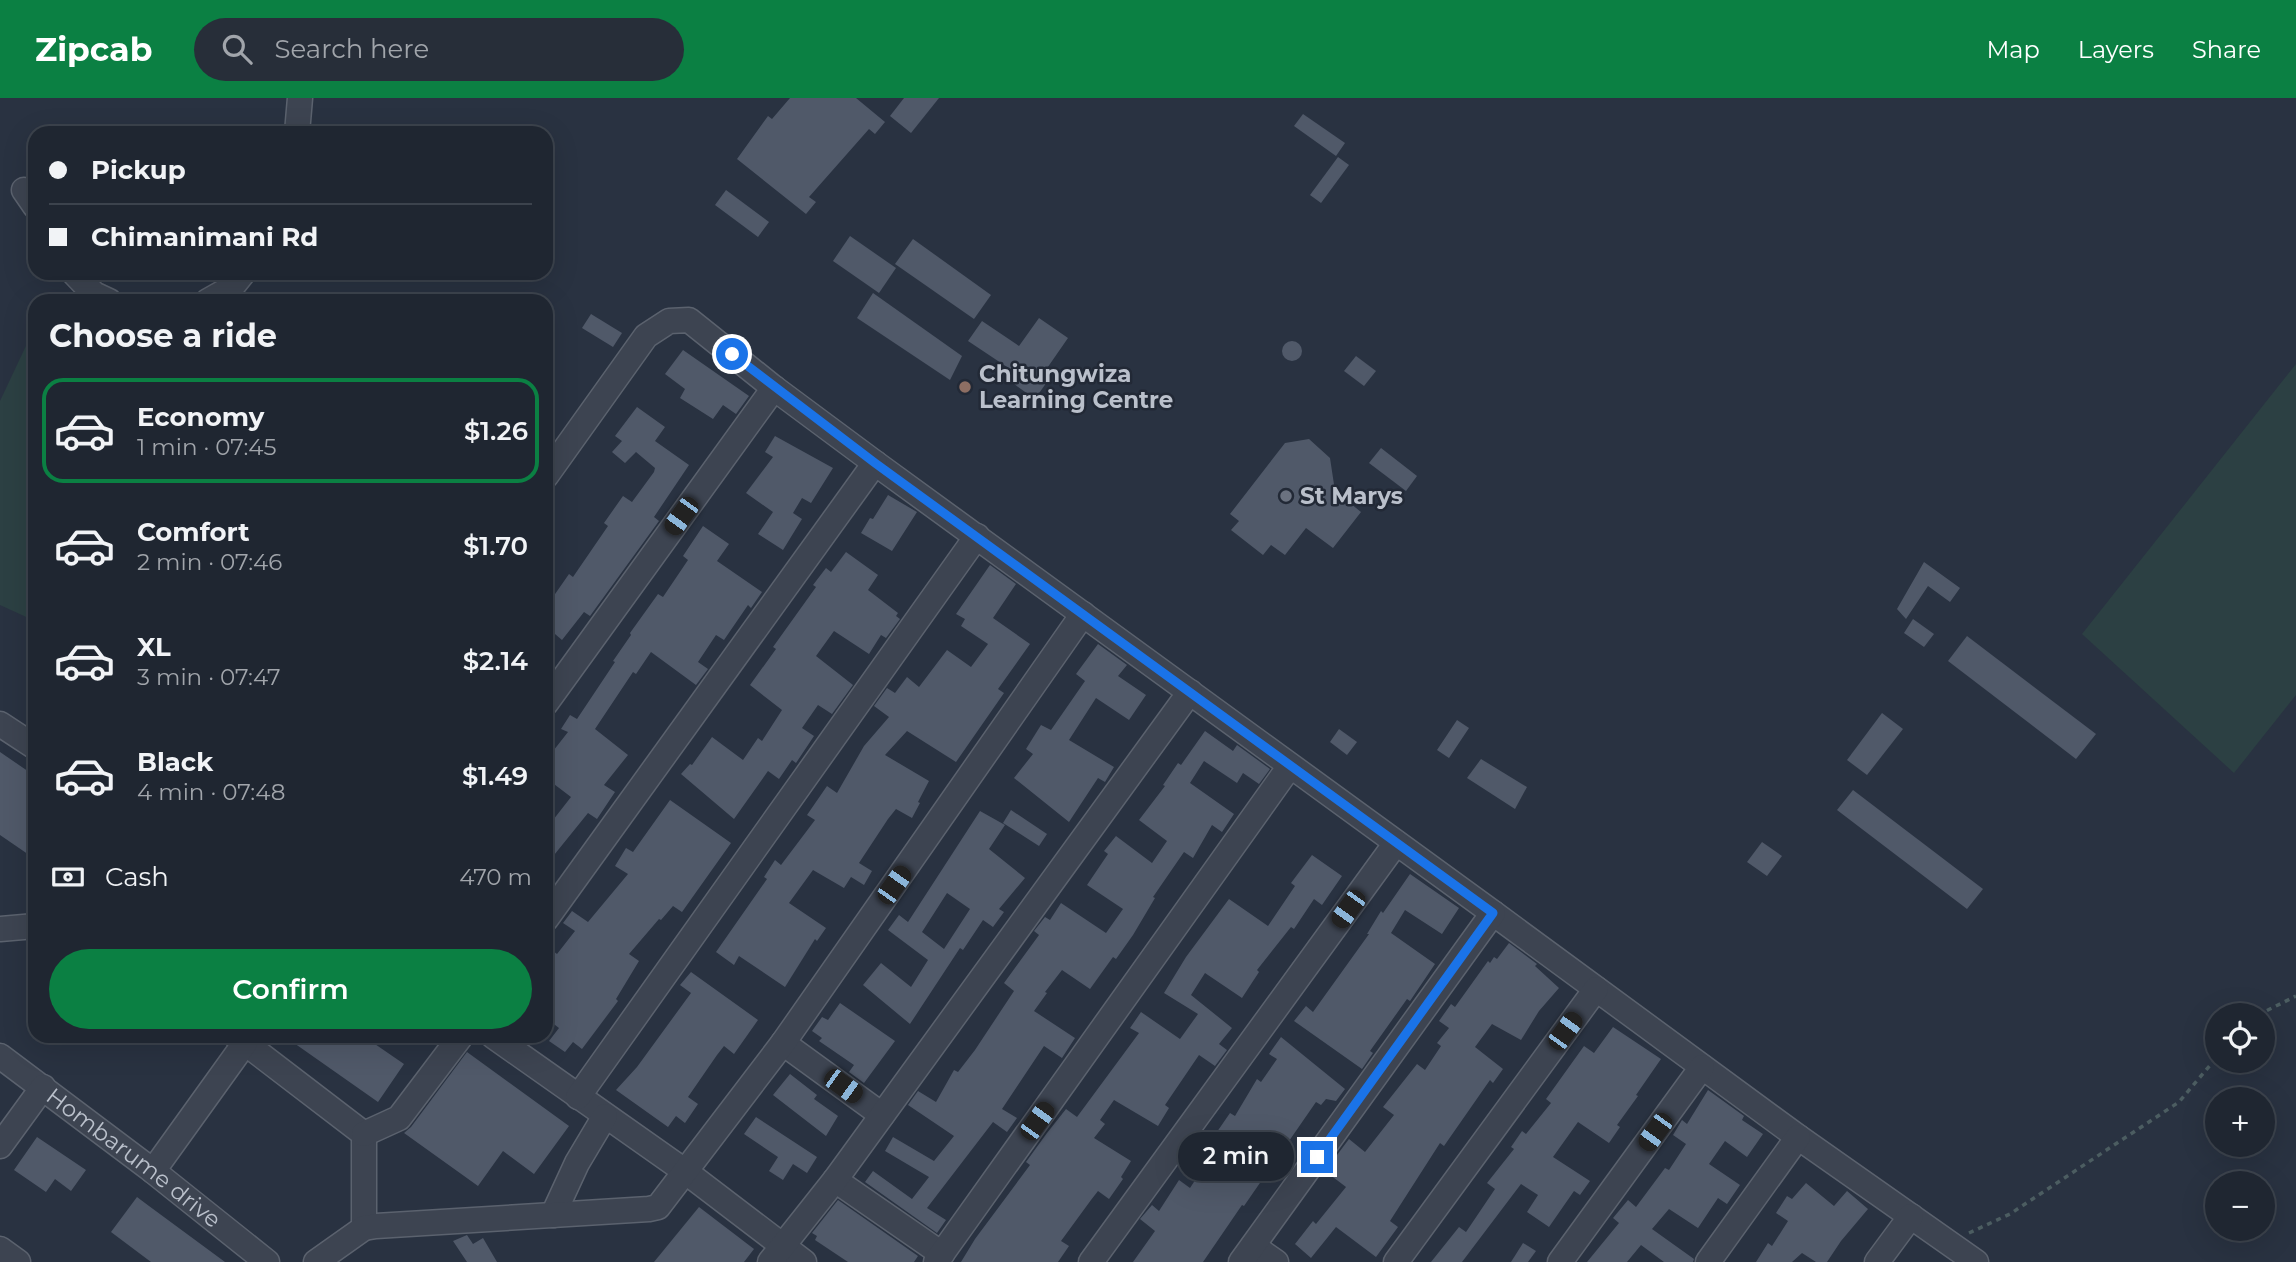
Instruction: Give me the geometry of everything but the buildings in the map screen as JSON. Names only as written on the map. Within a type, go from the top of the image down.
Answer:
[{"type":"street","points":[[298,126],[300,98]]},
{"type":"street","points":[[81,280],[94,294]]},
{"type":"street","points":[[220,294],[231,288],[237,280]]},
{"type":"street","points":[[553,466],[646,336],[669,321],[689,320],[774,388],[875,463],[1798,1137],[1976,1262]]},
{"type":"street","points":[[553,693],[774,388]]},
{"type":"street","points":[[553,909],[875,463]]},
{"type":"street","points":[[578,1097],[977,536]]},
{"type":"street","points":[[316,1262],[364,1228],[649,1209],[658,1206],[783,1043],[1083,614]]},
{"type":"street","points":[[776,1254],[835,1180],[1190,692]]},
{"type":"street","points":[[0,724],[28,742]]},
{"type":"street","points":[[835,1180],[939,1258],[1290,766]]},
{"type":"street","points":[[1091,1262],[1396,843]]},
{"type":"street","points":[[1276,1262],[1247,1254],[1493,913]]},
{"type":"street","points":[[0,929],[28,927]]},
{"type":"street","points":[[1396,1262],[1596,989]]},
{"type":"street","points":[[153,1171],[238,1043]]},
{"type":"street","points":[[244,1043],[364,1134]]},
{"type":"street","points":[[364,1134],[399,1118],[456,1043]]},
{"type":"street","points":[[502,1043],[686,1172],[776,1254],[804,1262]]},
{"type":"street","points":[[783,1043],[882,1115]]},
{"type":"street","name":"Hombarume drive","points":[[0,1056],[153,1171],[267,1262]]},
{"type":"street","points":[[1560,1262],[1702,1067]]},
{"type":"street","points":[[0,1146],[43,1087]]},
{"type":"street","points":[[553,1215],[577,1163],[605,1116]]},
{"type":"street","points":[[364,1134],[364,1228]]},
{"type":"street","points":[[1708,1262],[1798,1137]]},
{"type":"street","points":[[1877,1262],[1911,1216]]},
{"type":"street","points":[[0,1249],[18,1262]]},
{"type":"path","points":[[2275,1006],[2296,996]]},
{"type":"path","points":[[1948,1242],[2010,1214],[2179,1102],[2205,1071]]},
{"type":"green space","points":[[28,342],[28,618],[0,605],[0,401]]},
{"type":"green space","points":[[2296,364],[2296,695],[2234,773],[2082,634]]},
{"type":"place","name":"Chitungwiza Learning Centre","points":[[965,387]]},
{"type":"place","name":"St Marys","points":[[1286,496]]},
{"type":"route","points":[[732,354],[875,463],[1493,913],[1317,1157]]}]
